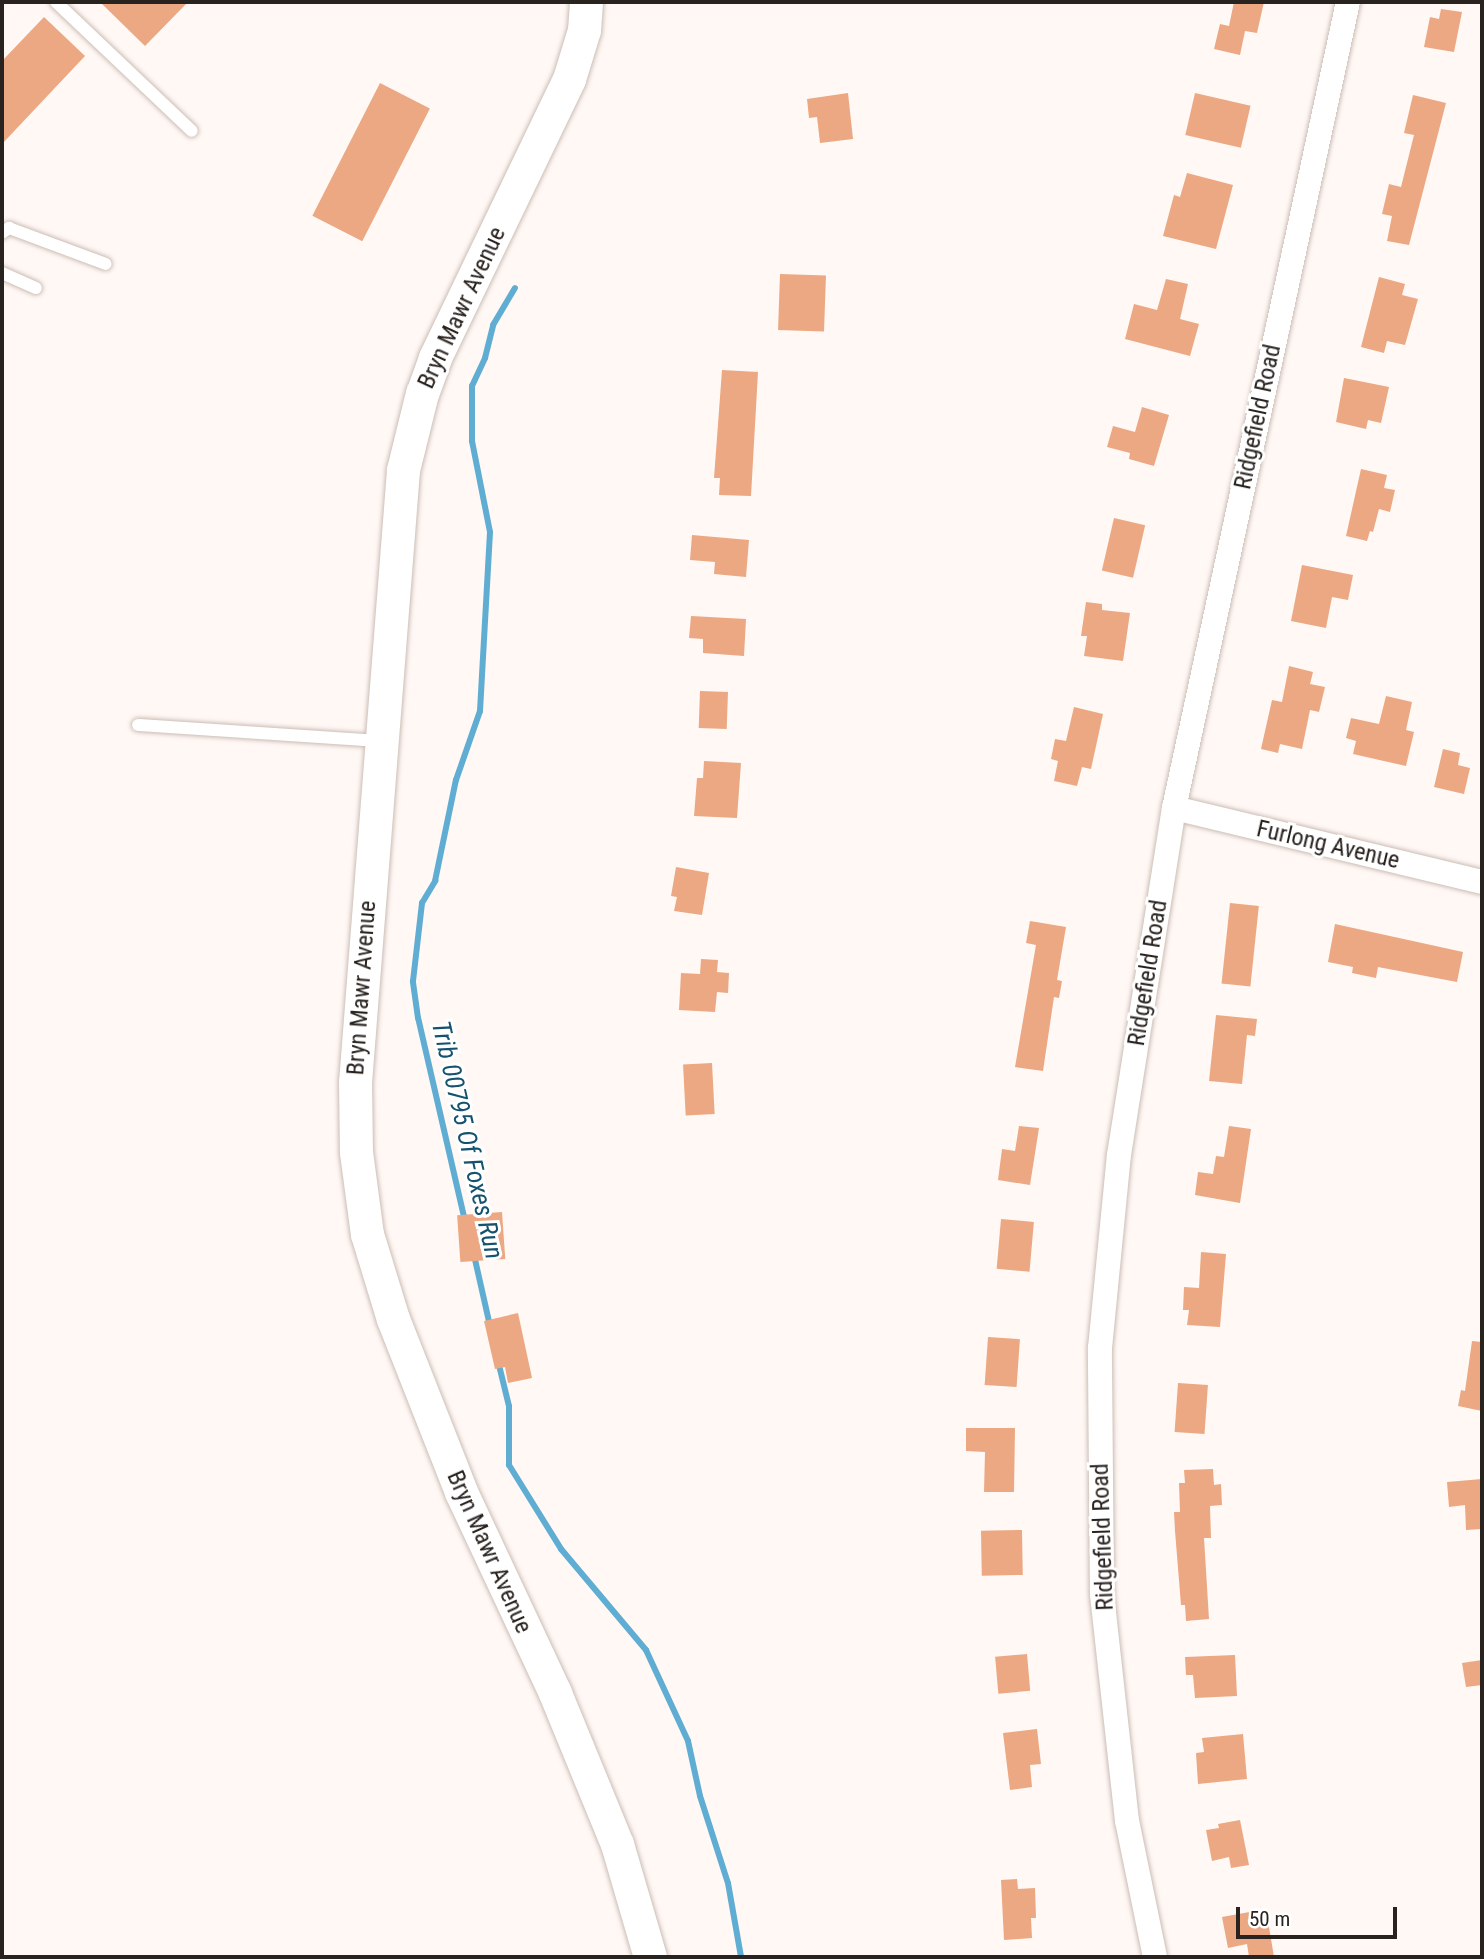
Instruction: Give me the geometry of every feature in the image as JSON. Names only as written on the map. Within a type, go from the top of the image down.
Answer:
[{"type":"main road","name":"Bryn Mawr Avenue","points":[[586,2],[584,30],[564,91],[422,393],[403,470],[355,1083],[356,1152],[367,1234],[393,1319],[440,1440],[555,1693],[617,1844],[650,1957]]},
{"type":"street","name":"Ridgefield Road","points":[[1155,1957],[1127,1821],[1102,1594],[1100,1348],[1119,1155],[1174,808],[1348,2]]},
{"type":"street","name":"Furlong Avenue","points":[[1174,808],[1482,882]]},
{"type":"lane","points":[[57,2],[192,131]]},
{"type":"lane","points":[[2,233],[9,228],[106,264]]},
{"type":"lane","points":[[2,273],[36,288]]},
{"type":"lane","points":[[138,725],[381,741]]},
{"type":"building","points":[[100,2],[188,2],[145,46]]},
{"type":"building","points":[[1234,2],[1264,2],[1257,33],[1245,31],[1240,55],[1214,49],[1220,24],[1229,26]]},
{"type":"building","points":[[1441,9],[1462,12],[1454,52],[1424,47],[1430,17],[1439,19]]},
{"type":"building","points":[[44,17],[85,56],[2,144],[2,61]]},
{"type":"building","points":[[380,83],[430,108],[362,241],[312,216]]},
{"type":"building","points":[[848,93],[853,139],[820,143],[817,117],[809,118],[807,99]]},
{"type":"building","points":[[1195,93],[1251,106],[1241,148],[1185,135]]},
{"type":"building","points":[[1413,95],[1446,103],[1409,245],[1387,241],[1392,216],[1382,214],[1389,184],[1401,187],[1414,135],[1404,133]]},
{"type":"building","points":[[1187,173],[1233,185],[1216,249],[1163,236],[1174,195],[1180,197]]},
{"type":"building","points":[[780,274],[826,276],[824,332],[778,330]]},
{"type":"building","points":[[1379,277],[1405,284],[1402,295],[1418,299],[1405,345],[1387,341],[1384,353],[1361,347]]},
{"type":"building","points":[[1166,279],[1188,284],[1180,319],[1199,324],[1190,356],[1125,339],[1134,304],[1157,310]]},
{"type":"building","points":[[722,370],[758,372],[751,496],[719,495],[720,478],[714,478]]},
{"type":"building","points":[[1344,378],[1389,387],[1381,423],[1368,420],[1366,429],[1336,422]]},
{"type":"building","points":[[1142,407],[1169,415],[1154,466],[1129,459],[1130,453],[1107,447],[1113,426],[1135,432]]},
{"type":"building","points":[[1361,469],[1387,475],[1384,488],[1395,490],[1390,512],[1379,509],[1373,532],[1370,531],[1367,541],[1346,536]]},
{"type":"building","points":[[1114,518],[1145,525],[1133,578],[1102,571]]},
{"type":"building","points":[[692,535],[749,540],[746,577],[714,574],[715,562],[690,560]]},
{"type":"building","points":[[1302,565],[1353,575],[1348,600],[1332,597],[1326,628],[1291,621]]},
{"type":"building","points":[[1086,602],[1102,604],[1102,610],[1130,613],[1123,661],[1084,656],[1087,636],[1081,636]]},
{"type":"building","points":[[691,616],[746,619],[744,656],[703,653],[703,639],[689,638]]},
{"type":"building","points":[[1289,666],[1313,672],[1310,684],[1325,687],[1319,712],[1310,710],[1302,749],[1280,744],[1278,753],[1261,749],[1272,700],[1282,702]]},
{"type":"building","points":[[700,691],[728,692],[727,729],[699,728]]},
{"type":"building","points":[[1386,696],[1412,702],[1406,730],[1414,732],[1406,766],[1353,754],[1356,741],[1346,738],[1351,718],[1379,724]]},
{"type":"building","points":[[1074,707],[1103,714],[1091,769],[1082,767],[1077,786],[1054,781],[1058,761],[1051,759],[1055,739],[1066,741]]},
{"type":"building","points":[[1443,749],[1460,753],[1458,765],[1470,768],[1464,794],[1434,787]]},
{"type":"building","points":[[704,761],[741,763],[737,818],[694,816],[697,778],[703,778]]},
{"type":"building","points":[[676,867],[709,873],[702,915],[674,911],[677,897],[671,896]]},
{"type":"building","points":[[1230,903],[1259,906],[1250,987],[1222,984]]},
{"type":"building","points":[[1030,921],[1066,927],[1057,980],[1062,981],[1059,998],[1054,997],[1043,1071],[1015,1067],[1036,945],[1026,943]]},
{"type":"building","points":[[1335,924],[1463,952],[1457,982],[1378,967],[1376,978],[1352,973],[1353,967],[1328,962]]},
{"type":"building","points":[[701,959],[718,960],[717,972],[729,973],[728,993],[717,992],[715,1012],[679,1010],[681,973],[700,974]]},
{"type":"building","points":[[1216,1015],[1257,1019],[1255,1036],[1247,1035],[1242,1084],[1209,1081]]},
{"type":"building","points":[[712,1063],[715,1114],[686,1115],[683,1065]]},
{"type":"building","points":[[1019,1126],[1039,1128],[1030,1185],[998,1180],[1002,1149],[1015,1151]]},
{"type":"building","points":[[1229,1126],[1251,1129],[1240,1203],[1195,1195],[1198,1172],[1213,1174],[1216,1156],[1224,1157]]},
{"type":"building","points":[[502,1212],[505,1259],[460,1262],[457,1215]]},
{"type":"building","points":[[1001,1219],[1034,1222],[1030,1272],[997,1269]]},
{"type":"building","points":[[1201,1252],[1226,1254],[1220,1327],[1187,1325],[1189,1310],[1183,1310],[1184,1287],[1199,1288]]},
{"type":"building","points":[[518,1313],[532,1378],[508,1383],[505,1367],[495,1369],[484,1321]]},
{"type":"building","points":[[988,1337],[1020,1339],[1017,1387],[985,1385]]},
{"type":"building","points":[[1472,1341],[1482,1342],[1482,1411],[1458,1406],[1461,1390],[1465,1391]]},
{"type":"building","points":[[1178,1383],[1208,1385],[1205,1434],[1175,1432]]},
{"type":"building","points":[[966,1428],[1015,1428],[1014,1492],[984,1492],[985,1452],[966,1451]]},
{"type":"building","points":[[1213,1469],[1214,1485],[1221,1484],[1222,1505],[1210,1506],[1211,1538],[1204,1538],[1209,1619],[1186,1621],[1185,1605],[1181,1605],[1174,1512],[1180,1512],[1179,1483],[1185,1483],[1184,1470]]},
{"type":"building","points":[[1482,1479],[1482,1529],[1466,1530],[1465,1505],[1449,1507],[1447,1482]]},
{"type":"building","points":[[1022,1530],[1023,1575],[982,1576],[981,1531]]},
{"type":"building","points":[[1027,1654],[1030,1691],[998,1694],[995,1657]]},
{"type":"building","points":[[1235,1655],[1237,1696],[1195,1698],[1193,1675],[1186,1675],[1185,1657]]},
{"type":"building","points":[[1482,1660],[1482,1685],[1466,1687],[1462,1663]]},
{"type":"building","points":[[1037,1729],[1041,1764],[1030,1765],[1032,1787],[1010,1790],[1003,1733]]},
{"type":"building","points":[[1243,1734],[1247,1779],[1198,1784],[1196,1753],[1204,1752],[1202,1738]]},
{"type":"building","points":[[1240,1820],[1249,1865],[1231,1868],[1229,1857],[1212,1861],[1206,1830],[1219,1828],[1218,1824]]},
{"type":"building","points":[[1017,1879],[1018,1889],[1035,1888],[1036,1918],[1031,1918],[1032,1938],[1004,1940],[1001,1880]]},
{"type":"building","points":[[1266,1909],[1274,1957],[1249,1957],[1247,1944],[1228,1948],[1222,1917]]},
{"type":"waterway","name":"Trib 00795 Of Foxes Run","points":[[465,1221],[418,1018],[413,981],[422,903],[435,881],[456,780],[480,711],[490,532],[472,441],[472,386],[485,358],[493,325],[515,288]]},
{"type":"waterway","name":"Trib 00795 Of Foxes Run","points":[[474,1255],[490,1326]]},
{"type":"waterway","name":"Trib 00795 Of Foxes Run","points":[[498,1361],[509,1406],[509,1465],[561,1549],[646,1650],[688,1741],[700,1796],[728,1883],[741,1957]]}]
